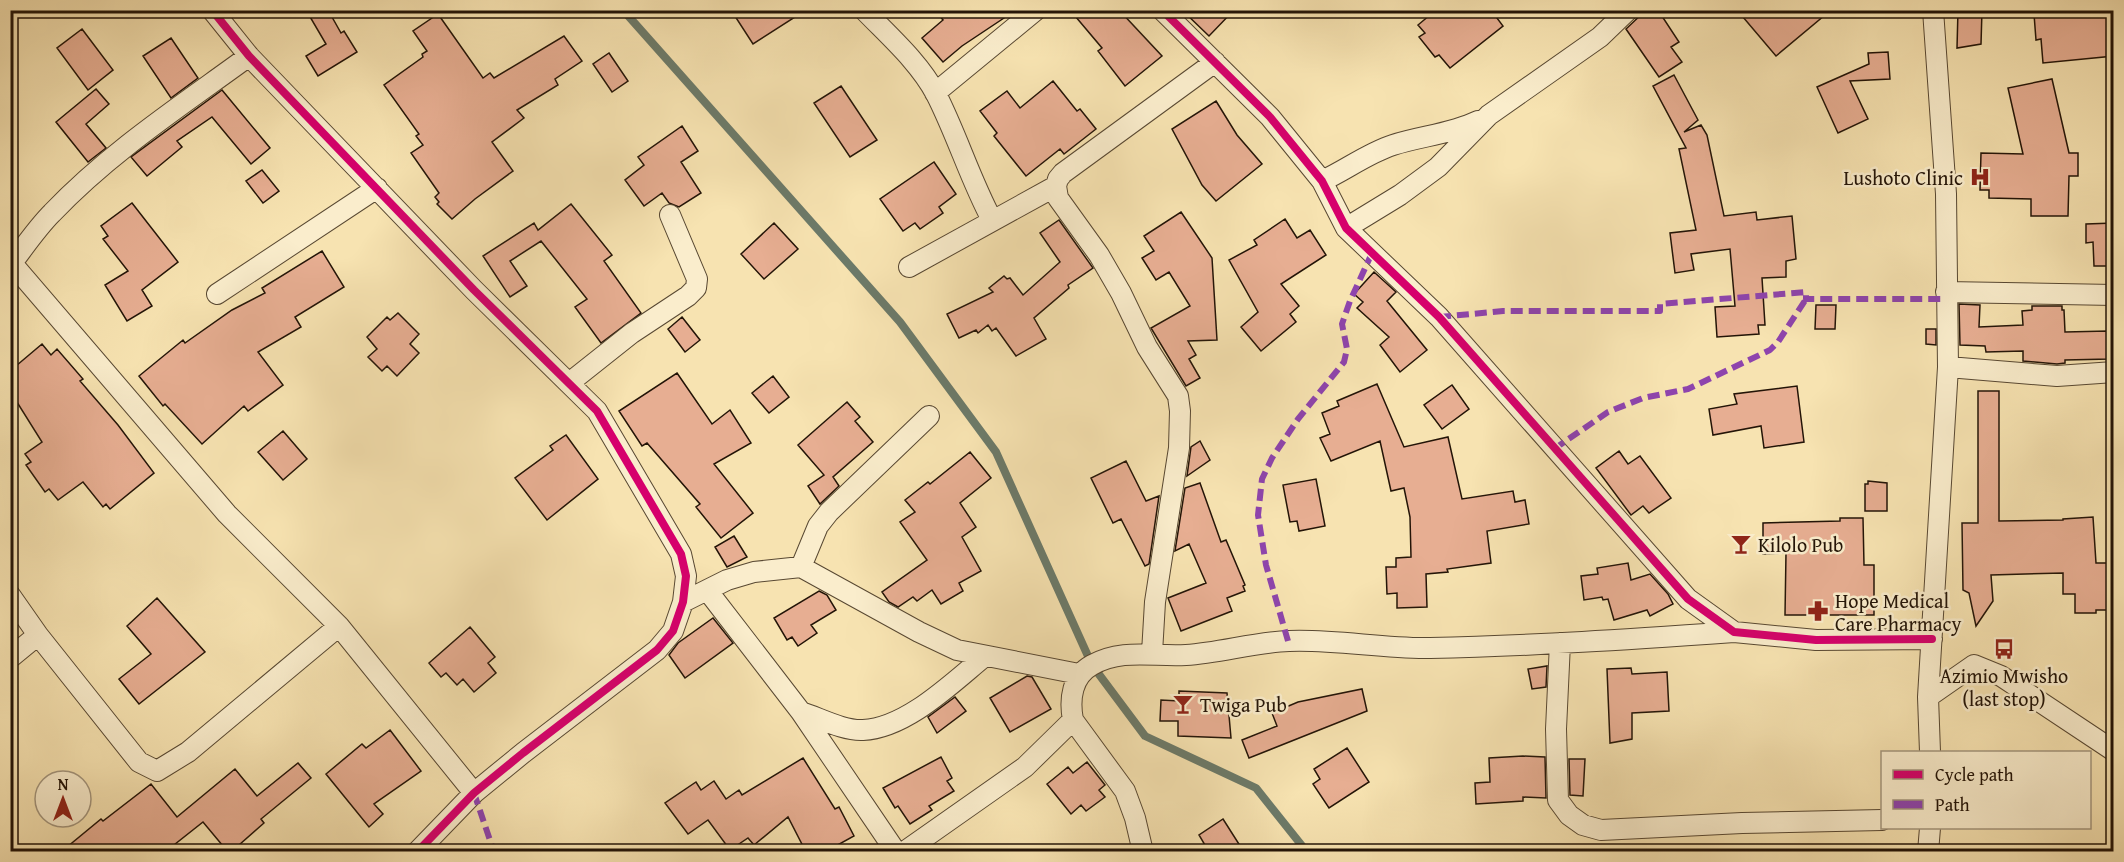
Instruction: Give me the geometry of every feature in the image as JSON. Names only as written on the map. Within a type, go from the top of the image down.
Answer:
[{"type":"street","points":[[212,10],[249,56],[474,290],[597,411],[681,554],[686,576],[683,602],[673,631],[657,650],[474,793],[417,852]]},
{"type":"street","points":[[864,10],[919,68],[935,93],[976,189],[992,220]]},
{"type":"street","points":[[935,93],[1035,10]]},
{"type":"street","points":[[1162,10],[1270,117],[1322,182],[1346,228],[1439,317],[1688,599],[1734,632]]},
{"type":"street","points":[[1322,182],[1391,146],[1462,129],[1489,115],[1600,37],[1628,10]]},
{"type":"street","points":[[1930,751],[1928,698],[1948,367],[1946,194],[1934,10]]},
{"type":"street","points":[[249,56],[113,157],[51,214],[11,262],[226,514],[339,626],[474,793]]},
{"type":"street","points":[[1152,653],[1155,602],[1179,448],[1178,396],[1147,347],[1121,293],[1099,255],[1058,198],[1056,186],[1063,172],[1215,62]]},
{"type":"street","points":[[1346,228],[1400,195],[1438,167],[1489,115]]},
{"type":"street","points":[[909,267],[1056,186]]},
{"type":"street","points":[[217,294],[377,188]]},
{"type":"street","points":[[568,383],[632,333],[688,296],[696,288],[697,279],[670,215]]},
{"type":"street","points":[[1946,292],[2114,295]]},
{"type":"street","points":[[1948,367],[2057,376],[2114,372]]},
{"type":"street","points":[[801,567],[818,526],[829,512],[929,416]]},
{"type":"street","points":[[683,602],[727,580],[754,572],[801,567],[938,642],[957,650],[1079,674]]},
{"type":"street","points":[[707,590],[801,712],[896,852]]},
{"type":"street","points":[[10,595],[38,635],[139,762],[157,771],[188,752],[339,626]]},
{"type":"street","points":[[1143,852],[1125,790],[1073,720],[1071,696],[1079,674],[1108,658],[1134,653],[1185,655],[1288,641],[1427,648],[1560,643],[1734,632],[1816,640],[1932,639]]},
{"type":"street","points":[[10,658],[38,635]]},
{"type":"street","points":[[1560,643],[1556,729],[1557,793],[1558,800],[1569,815],[1583,825],[1601,830],[1881,820]]},
{"type":"street","points":[[801,712],[848,728],[862,730],[881,727],[927,703],[985,656]]},
{"type":"street","points":[[1928,698],[1974,664],[2001,676],[2114,751]]},
{"type":"street","points":[[904,852],[1025,766],[1073,720]]},
{"type":"street","points":[[1928,852],[1930,829]]},
{"type":"building","points":[[306,10],[328,10],[341,33],[344,31],[357,52],[318,76],[306,56],[326,44]]},
{"type":"building","points":[[731,10],[806,10],[753,44]]},
{"type":"building","points":[[935,10],[1016,10],[962,46],[943,62],[922,38],[943,20]]},
{"type":"building","points":[[1070,10],[1119,10],[1162,56],[1125,86],[1098,51],[1102,48]]},
{"type":"building","points":[[1182,10],[1234,10],[1209,36]]},
{"type":"building","points":[[1436,10],[1491,10],[1503,26],[1450,68],[1439,55],[1435,57],[1419,37],[1425,33],[1418,25]]},
{"type":"building","points":[[1646,10],[1658,10],[1679,42],[1671,47],[1682,62],[1659,77],[1626,29]]},
{"type":"building","points":[[1737,10],[1831,10],[1776,56]]},
{"type":"building","points":[[1958,10],[1982,10],[1981,44],[1957,48]]},
{"type":"building","points":[[2038,10],[2114,10],[2114,56],[2043,63],[2041,39],[2036,40],[2034,14],[2038,13]]},
{"type":"building","points":[[438,14],[483,78],[490,73],[494,78],[564,36],[582,61],[555,79],[558,85],[517,110],[524,118],[492,142],[513,171],[452,219],[437,204],[439,202],[435,197],[439,193],[411,153],[423,145],[416,136],[419,134],[384,85],[423,57],[422,54],[427,51],[413,31]]},
{"type":"building","points":[[82,29],[113,70],[88,90],[57,48]]},
{"type":"building","points":[[171,38],[198,78],[171,98],[143,56]]},
{"type":"building","points":[[1888,52],[1890,79],[1850,81],[1868,119],[1838,133],[1817,87],[1869,64],[1868,53]]},
{"type":"building","points":[[609,53],[628,81],[612,92],[593,64]]},
{"type":"building","points":[[1674,75],[1698,120],[1684,132],[1701,125],[1707,135],[1724,216],[1756,212],[1757,220],[1792,216],[1796,259],[1786,261],[1786,277],[1762,278],[1765,325],[1758,325],[1759,334],[1717,337],[1715,307],[1735,306],[1730,249],[1691,254],[1694,270],[1675,273],[1670,233],[1696,230],[1679,149],[1686,148],[1653,86]]},
{"type":"building","points":[[2052,79],[2069,153],[2078,153],[2078,176],[2069,176],[2068,216],[2031,216],[2031,199],[1989,198],[1989,190],[1980,190],[1981,153],[2023,154],[2008,88]]},
{"type":"building","points":[[1053,81],[1077,111],[1080,109],[1096,129],[1064,154],[1060,149],[1026,176],[994,136],[997,133],[980,111],[1007,91],[1020,108]]},
{"type":"building","points":[[841,86],[877,140],[850,157],[814,103]]},
{"type":"building","points":[[96,89],[109,104],[86,124],[106,148],[88,162],[56,122]]},
{"type":"building","points":[[222,90],[270,148],[251,164],[212,117],[177,141],[182,147],[147,176],[131,157]]},
{"type":"building","points":[[1216,101],[1237,135],[1262,164],[1216,201],[1202,185],[1172,129]]},
{"type":"building","points":[[682,126],[698,151],[681,162],[701,193],[679,207],[669,203],[662,193],[644,206],[625,180],[644,165],[638,157]]},
{"type":"building","points":[[934,162],[956,194],[939,207],[943,213],[920,229],[915,223],[903,231],[880,199]]},
{"type":"building","points":[[262,170],[279,191],[263,203],[246,181]]},
{"type":"building","points":[[132,203],[178,262],[142,290],[152,306],[127,321],[105,285],[128,271],[103,239],[108,236],[101,226]]},
{"type":"building","points":[[571,204],[612,255],[604,261],[641,313],[601,343],[575,307],[587,299],[541,241],[510,261],[527,286],[510,297],[483,256],[534,223],[538,230]]},
{"type":"building","points":[[1181,212],[1212,258],[1217,340],[1188,341],[1196,355],[1189,359],[1200,378],[1186,386],[1151,328],[1190,306],[1169,272],[1156,280],[1142,258],[1154,251],[1144,236]]},
{"type":"building","points":[[1285,219],[1297,238],[1310,230],[1326,255],[1281,284],[1299,306],[1290,314],[1296,322],[1261,351],[1241,327],[1258,312],[1229,260],[1257,245],[1254,240]]},
{"type":"building","points":[[1059,220],[1093,268],[1068,285],[1069,288],[1034,318],[1046,339],[1016,356],[996,328],[992,331],[988,325],[978,333],[976,330],[959,338],[947,314],[993,292],[989,288],[1004,276],[1007,279],[1010,278],[1023,295],[1060,262],[1040,233]]},
{"type":"building","points":[[774,223],[798,249],[764,279],[741,254]]},
{"type":"building","points":[[2114,223],[2114,266],[2094,266],[2093,242],[2086,243],[2086,224]]},
{"type":"building","points":[[322,251],[344,287],[295,317],[301,327],[258,352],[283,385],[248,411],[244,406],[202,444],[165,404],[163,406],[139,376],[183,340],[185,343],[232,310],[265,293],[262,288]]},
{"type":"building","points":[[1374,272],[1396,292],[1387,301],[1427,350],[1400,372],[1380,345],[1389,337],[1357,308],[1363,302],[1354,294]]},
{"type":"building","points":[[1959,304],[1980,305],[1979,327],[2023,325],[2022,311],[2032,310],[2032,306],[2062,306],[2065,332],[2108,331],[2110,359],[2065,360],[2065,363],[2057,364],[2023,361],[2023,351],[1986,352],[1985,346],[1960,345]]},
{"type":"building","points":[[1816,305],[1836,305],[1835,329],[1815,329]]},
{"type":"building","points":[[398,313],[419,334],[410,344],[419,353],[397,376],[387,366],[382,371],[368,357],[377,349],[367,337],[387,317],[390,320]]},
{"type":"building","points":[[682,317],[700,340],[685,352],[668,329]]},
{"type":"building","points":[[1926,329],[1936,329],[1936,345],[1926,344]]},
{"type":"building","points":[[42,344],[51,355],[57,349],[83,379],[80,381],[118,425],[154,473],[110,509],[106,504],[103,507],[83,482],[58,500],[49,489],[45,492],[26,465],[31,462],[25,454],[42,442],[10,391],[10,371]]},
{"type":"building","points":[[677,373],[712,424],[730,410],[751,443],[714,464],[753,513],[721,538],[696,507],[700,504],[647,443],[642,446],[619,411]]},
{"type":"building","points":[[773,376],[789,397],[769,413],[752,393]]},
{"type":"building","points":[[1377,384],[1404,447],[1448,437],[1462,499],[1513,491],[1515,502],[1525,500],[1529,524],[1487,531],[1491,563],[1426,574],[1427,607],[1397,608],[1397,593],[1387,594],[1386,567],[1396,567],[1396,558],[1411,557],[1410,517],[1404,488],[1391,491],[1380,441],[1331,461],[1320,438],[1330,434],[1322,413],[1339,406],[1337,401]]},
{"type":"building","points":[[1452,385],[1469,409],[1442,429],[1424,405]]},
{"type":"building","points":[[1797,386],[1804,442],[1764,448],[1761,426],[1713,435],[1709,409],[1737,404],[1734,394]]},
{"type":"building","points":[[1978,391],[1999,391],[1999,521],[2093,517],[2096,563],[2114,563],[2114,610],[2075,613],[2075,594],[2063,594],[2063,573],[1991,575],[1993,601],[1976,626],[1969,593],[1963,590],[1962,523],[1978,523]]},
{"type":"building","points":[[847,402],[860,417],[855,421],[873,442],[833,477],[839,486],[820,504],[808,486],[824,475],[798,445]]},
{"type":"building","points":[[283,431],[307,459],[283,480],[258,452]]},
{"type":"building","points":[[566,435],[598,479],[547,520],[515,478],[553,450],[550,446]]},
{"type":"building","points":[[1200,441],[1210,460],[1187,476],[1191,447]]},
{"type":"building","points":[[1619,451],[1628,464],[1640,456],[1671,498],[1649,513],[1643,506],[1631,515],[1596,468]]},
{"type":"building","points":[[970,452],[991,478],[960,503],[976,527],[962,537],[981,571],[959,583],[963,591],[941,604],[932,590],[917,601],[913,597],[898,607],[889,602],[882,592],[927,560],[900,522],[915,512],[905,500],[928,482],[930,484]]},
{"type":"building","points":[[1126,461],[1146,501],[1159,496],[1149,564],[1145,566],[1121,519],[1113,523],[1091,478]]},
{"type":"building","points":[[1316,479],[1325,526],[1299,531],[1297,521],[1290,522],[1283,485]]},
{"type":"building","points":[[1868,481],[1887,483],[1887,511],[1865,511],[1865,484],[1868,484]]},
{"type":"building","points":[[1200,483],[1221,542],[1226,540],[1245,585],[1243,586],[1245,591],[1227,598],[1232,611],[1181,631],[1168,598],[1206,583],[1189,544],[1175,551],[1185,488]]},
{"type":"building","points":[[1840,518],[1863,518],[1864,565],[1874,565],[1874,615],[1785,615],[1786,553],[1763,554],[1763,523],[1840,521]]},
{"type":"building","points":[[734,536],[747,557],[727,567],[715,547]]},
{"type":"building","points":[[1628,563],[1631,580],[1650,574],[1668,594],[1673,604],[1650,616],[1647,610],[1614,620],[1608,599],[1603,600],[1602,597],[1584,600],[1581,576],[1598,574],[1597,568]]},
{"type":"building","points":[[819,591],[827,595],[836,610],[811,625],[817,633],[798,646],[792,637],[787,640],[774,618]]},
{"type":"building","points":[[157,598],[205,652],[139,704],[119,679],[151,654],[127,626]]},
{"type":"building","points":[[713,618],[733,643],[685,678],[669,655],[678,643]]},
{"type":"building","points":[[470,627],[495,657],[488,663],[496,673],[474,692],[463,679],[457,685],[446,673],[441,677],[429,663]]},
{"type":"building","points":[[1547,666],[1546,687],[1532,689],[1528,669]]},
{"type":"building","points":[[1631,668],[1632,674],[1667,672],[1669,711],[1632,713],[1632,739],[1610,743],[1607,669]]},
{"type":"building","points":[[1027,676],[1032,677],[1051,709],[1010,732],[990,698]]},
{"type":"building","points":[[1362,689],[1367,711],[1249,758],[1242,740],[1277,726],[1272,713],[1298,702]]},
{"type":"building","points":[[1179,691],[1227,693],[1231,738],[1178,736],[1178,721],[1160,721],[1161,700],[1179,701]]},
{"type":"building","points":[[955,697],[966,711],[937,733],[928,717]]},
{"type":"building","points":[[390,730],[421,771],[374,804],[383,814],[369,827],[326,774],[362,744],[366,748]]},
{"type":"building","points":[[1347,748],[1369,782],[1329,808],[1313,784],[1320,779],[1314,769]]},
{"type":"building","points":[[941,757],[952,778],[947,781],[954,791],[929,806],[932,810],[910,824],[898,806],[895,808],[883,788]]},
{"type":"building","points":[[1545,757],[1546,798],[1523,797],[1523,801],[1476,804],[1475,783],[1490,782],[1489,758]]},
{"type":"building","points":[[803,758],[835,809],[839,807],[854,836],[825,852],[806,852],[788,817],[754,845],[748,838],[730,850],[708,820],[688,834],[665,803],[696,782],[701,790],[714,781],[726,799],[739,790],[742,795]]},
{"type":"building","points":[[1569,759],[1585,759],[1583,796],[1570,795]]},
{"type":"building","points":[[1087,762],[1105,785],[1099,790],[1105,797],[1086,811],[1081,805],[1071,814],[1047,784],[1068,767],[1073,773]]},
{"type":"building","points":[[298,763],[311,778],[261,819],[264,823],[231,852],[228,852],[203,822],[165,852],[61,852],[89,829],[93,829],[93,826],[101,819],[103,821],[151,784],[177,817],[235,769],[257,796]]},
{"type":"building","points":[[1223,819],[1244,852],[1209,852],[1199,835]]},
{"type":"waterway","points":[[623,10],[900,322],[996,452],[1092,665],[1145,736],[1256,788],[1307,852]]},
{"type":"marked path","points":[[1288,641],[1266,565],[1258,515],[1262,479],[1272,458],[1298,419],[1344,362],[1347,349],[1342,324],[1372,253]]},
{"type":"marked path","points":[[1439,317],[1503,311],[1660,311],[1660,304],[1806,292],[1806,299],[1946,299]]},
{"type":"marked path","points":[[1554,449],[1608,412],[1643,398],[1688,389],[1770,350],[1778,342],[1806,299]]},
{"type":"marked path","points":[[474,793],[494,852]]},
{"type":"cycle path","points":[[212,10],[249,56],[474,290],[597,411],[681,554],[686,576],[683,602],[673,631],[657,650],[474,793],[417,852]]},
{"type":"cycle path","points":[[1162,10],[1270,117],[1322,181],[1346,228],[1439,317],[1688,599],[1734,632],[1816,640],[1932,639]]},
{"type":"place","name":"Lushoto Clinic","points":[[1980,177]]},
{"type":"place","name":"Kilolo Pub","points":[[1741,544]]},
{"type":"place","name":"Hope Medical Care Pharmacy","points":[[1818,611]]},
{"type":"place","name":"Azimio Mwisho (last stop)","points":[[2004,649]]},
{"type":"place","name":"Twiga Pub","points":[[1183,704]]}]
